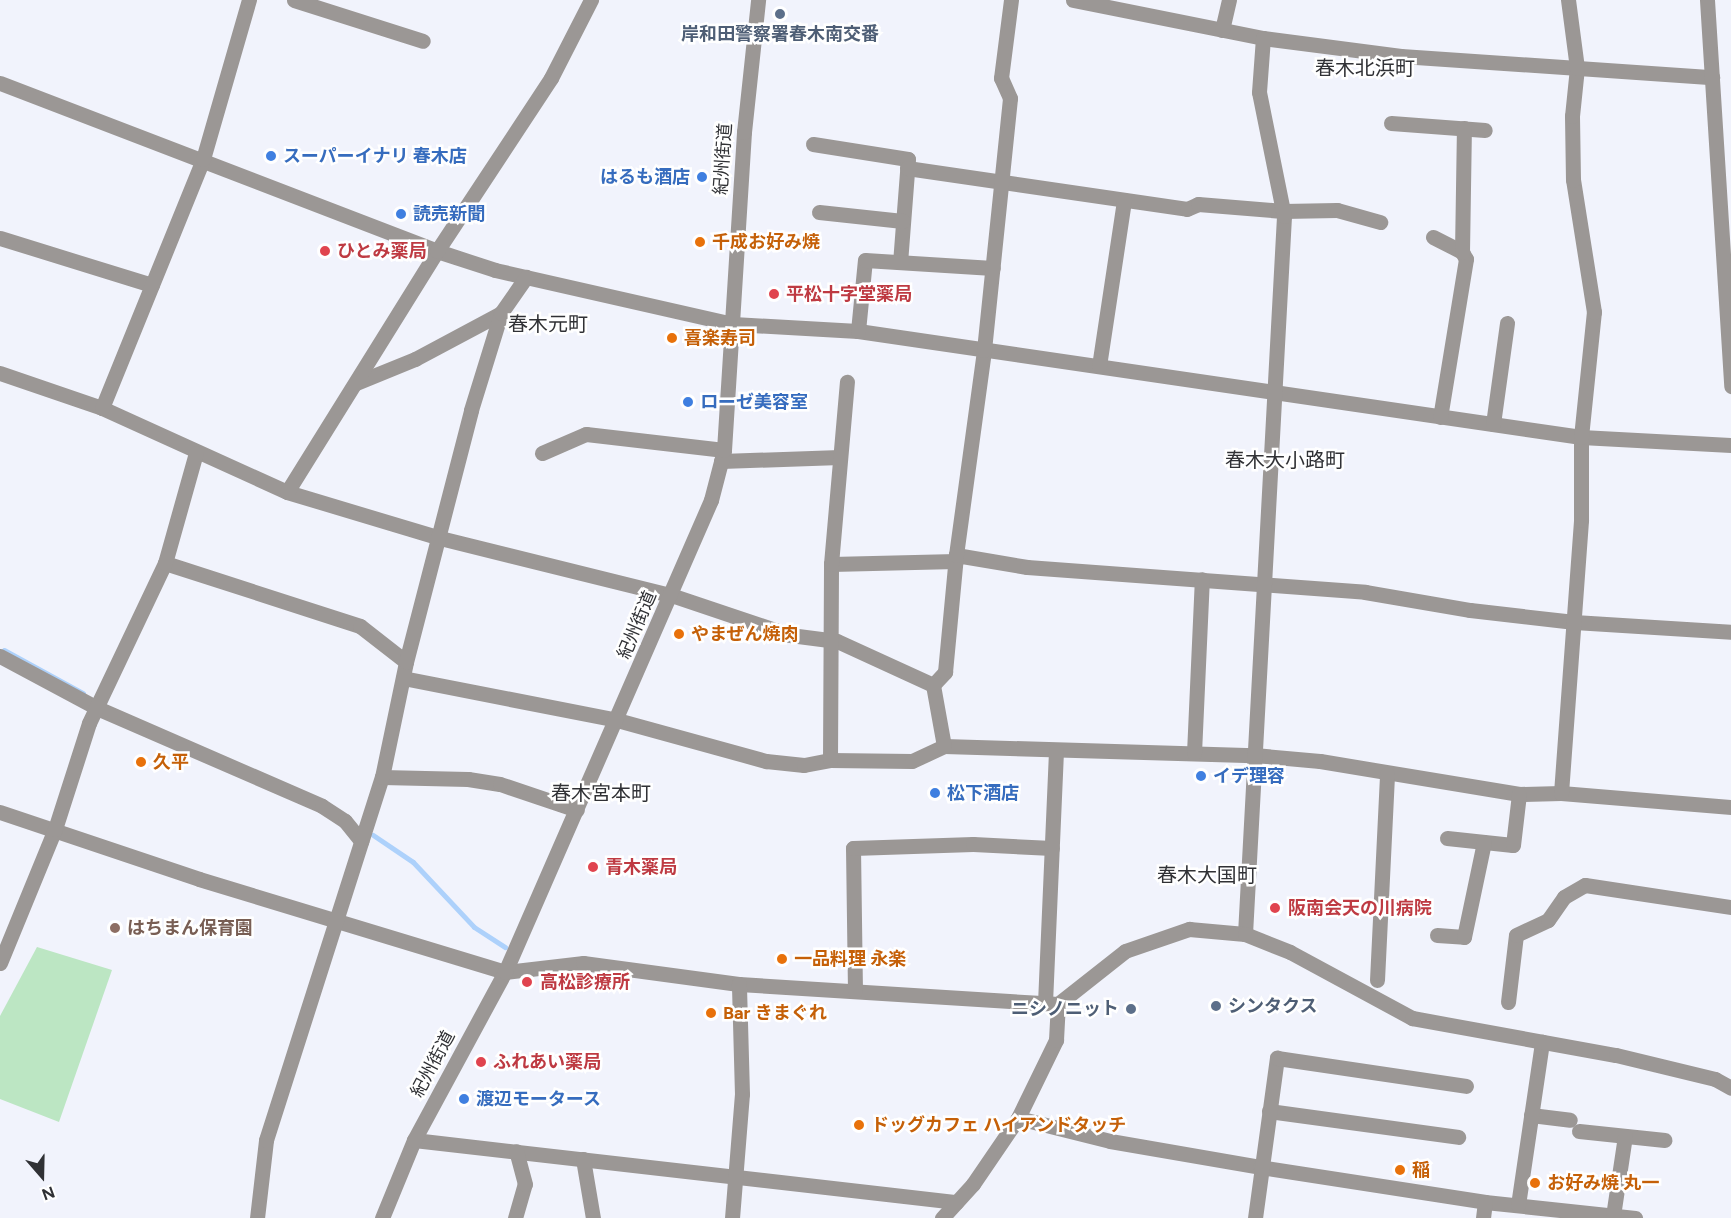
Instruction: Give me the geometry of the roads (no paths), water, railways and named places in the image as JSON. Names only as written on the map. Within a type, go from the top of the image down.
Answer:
[{"type":"street","points":[[102,408],[203,159],[249,0]]},
{"type":"street","points":[[294,0],[423,42]]},
{"type":"street","points":[[287,492],[437,251],[551,78],[591,0]]},
{"type":"street","name":"紀州街道","points":[[382,1218],[414,1140],[505,972],[617,720],[711,500],[722,455],[733,324],[744,132],[758,0]]},
{"type":"street","points":[[933,685],[945,672],[956,558],[984,350],[1010,98],[1001,78],[1011,0]]},
{"type":"street","points":[[1073,0],[1263,38],[1476,63],[1712,77]]},
{"type":"street","points":[[1222,30],[1229,0]]},
{"type":"street","points":[[1561,793],[1581,520],[1581,437],[1594,312],[1573,180],[1572,116],[1577,68],[1568,0]]},
{"type":"street","points":[[1707,0],[1731,386]]},
{"type":"street","points":[[1245,934],[1283,211],[1259,92],[1263,38]]},
{"type":"street","points":[[0,83],[203,159],[437,251],[526,277],[733,324],[858,331],[1581,437],[1731,445]]},
{"type":"street","points":[[1391,123],[1485,130]]},
{"type":"street","points":[[1440,417],[1466,259],[1462,252],[1464,128]]},
{"type":"street","points":[[813,144],[908,159],[900,262]]},
{"type":"street","points":[[908,168],[1187,209],[1198,204],[1283,211],[1337,210],[1380,222]]},
{"type":"street","points":[[1099,366],[1124,200]]},
{"type":"street","points":[[819,212],[903,221]]},
{"type":"street","points":[[1433,237],[1462,252]]},
{"type":"street","points":[[0,238],[152,285]]},
{"type":"street","points":[[858,331],[865,260],[993,268]]},
{"type":"street","points":[[257,1218],[266,1140],[382,777],[405,670],[471,410],[501,313],[526,277]]},
{"type":"street","points":[[356,382],[414,359],[501,313]]},
{"type":"street","points":[[1493,424],[1507,323]]},
{"type":"street","points":[[0,373],[102,408],[196,453],[287,492],[440,538],[671,595],[790,635],[830,639],[933,685]]},
{"type":"street","points":[[830,760],[831,564],[847,382]]},
{"type":"street","points":[[542,453],[586,434],[722,455],[840,457]]},
{"type":"street","points":[[0,963],[55,828],[97,708],[165,563],[196,453]]},
{"type":"street","points":[[831,564],[956,558],[1027,567],[1264,582],[1365,592],[1470,610],[1574,622],[1731,633]]},
{"type":"street","points":[[165,563],[360,626],[405,670],[617,720],[766,761],[804,765],[830,760],[912,761],[944,746],[1254,755],[1320,761],[1387,774],[1520,794],[1561,793],[1731,807]]},
{"type":"street","points":[[1194,753],[1202,579]]},
{"type":"street","points":[[0,656],[97,708],[322,806],[345,821],[361,841]]},
{"type":"street","points":[[933,685],[944,746]]},
{"type":"street","points":[[942,1218],[1018,1118],[1056,1040],[1052,1004],[1052,849],[1056,750]]},
{"type":"street","points":[[1377,980],[1387,774]]},
{"type":"street","points":[[382,777],[468,779],[500,784],[577,810]]},
{"type":"street","points":[[1447,838],[1513,845],[1520,794]]},
{"type":"street","points":[[0,812],[55,828],[199,879],[337,918],[505,972],[583,963],[739,984],[1052,1004],[1103,965],[1156,938],[1189,929],[1245,934],[1290,952],[1412,1018],[1542,1042],[1715,1079],[1731,1088]]},
{"type":"street","points":[[1437,935],[1464,937],[1484,842]]},
{"type":"street","points":[[855,991],[853,848],[973,844],[1052,849]]},
{"type":"street","points":[[1508,1002],[1516,935],[1548,920],[1564,897],[1585,885],[1731,907]]},
{"type":"street","points":[[732,1218],[742,1094],[739,984]]},
{"type":"street","points":[[1518,1205],[1542,1042]]},
{"type":"street","points":[[1255,1218],[1260,1167],[1277,1058],[1466,1086]]},
{"type":"street","points":[[1269,1111],[1458,1137]]},
{"type":"street","points":[[1531,1115],[1625,1136],[1665,1140]]},
{"type":"street","points":[[1018,1118],[1110,1141],[1260,1167],[1485,1202],[1635,1218]]},
{"type":"street","points":[[1613,1216],[1625,1136]]},
{"type":"street","points":[[414,1140],[956,1202]]},
{"type":"street","points":[[515,1218],[525,1184],[516,1151]]},
{"type":"street","points":[[583,1158],[593,1218]]},
{"type":"street","points":[[1483,1218],[1485,1202]]},
{"type":"waterway","points":[[4,650],[83,693]]},
{"type":"waterway","points":[[373,835],[413,862],[474,927],[505,947]]},
{"type":"place","name":"岸和田警察署春木南交番","points":[[780,14]]},
{"type":"place","name":"スーパーイナリ 春木店","points":[[271,156]]},
{"type":"place","name":"はるも酒店","points":[[702,177]]},
{"type":"place","name":"読売新聞","points":[[401,214]]},
{"type":"place","name":"千成お好み焼","points":[[700,242]]},
{"type":"place","name":"ひとみ薬局","points":[[325,251]]},
{"type":"place","name":"平松十字堂薬局","points":[[774,294]]},
{"type":"place","name":"喜楽寿司","points":[[672,338]]},
{"type":"place","name":"ローゼ美容室","points":[[688,402]]},
{"type":"place","name":"やまぜん焼肉","points":[[679,634]]},
{"type":"place","name":"久平","points":[[141,762]]},
{"type":"place","name":"イデ理容","points":[[1201,776]]},
{"type":"place","name":"松下酒店","points":[[935,793]]},
{"type":"place","name":"青木薬局","points":[[593,867]]},
{"type":"place","name":"阪南会天の川病院","points":[[1275,908]]},
{"type":"place","name":"はちまん保育園","points":[[115,928]]},
{"type":"place","name":"一品料理 永楽","points":[[782,959]]},
{"type":"place","name":"高松診療所","points":[[527,982]]},
{"type":"place","name":"シンタクス","points":[[1216,1006]]},
{"type":"place","name":"ニシノニット","points":[[1131,1009]]},
{"type":"place","name":"Bar きまぐれ","points":[[711,1013]]},
{"type":"place","name":"ふれあい薬局","points":[[481,1062]]},
{"type":"place","name":"渡辺モータース","points":[[464,1099]]},
{"type":"place","name":"ドッグカフェ ハイアンドタッチ","points":[[859,1125]]},
{"type":"place","name":"稲","points":[[1400,1170]]},
{"type":"place","name":"お好み焼 丸一","points":[[1535,1183]]},
{"type":"district","name":"春木北浜町","points":[[1365,68]]},
{"type":"district","name":"春木元町","points":[[548,324]]},
{"type":"district","name":"春木大小路町","points":[[1285,460]]},
{"type":"district","name":"春木宮本町","points":[[601,793]]},
{"type":"district","name":"春木大国町","points":[[1207,875]]}]
